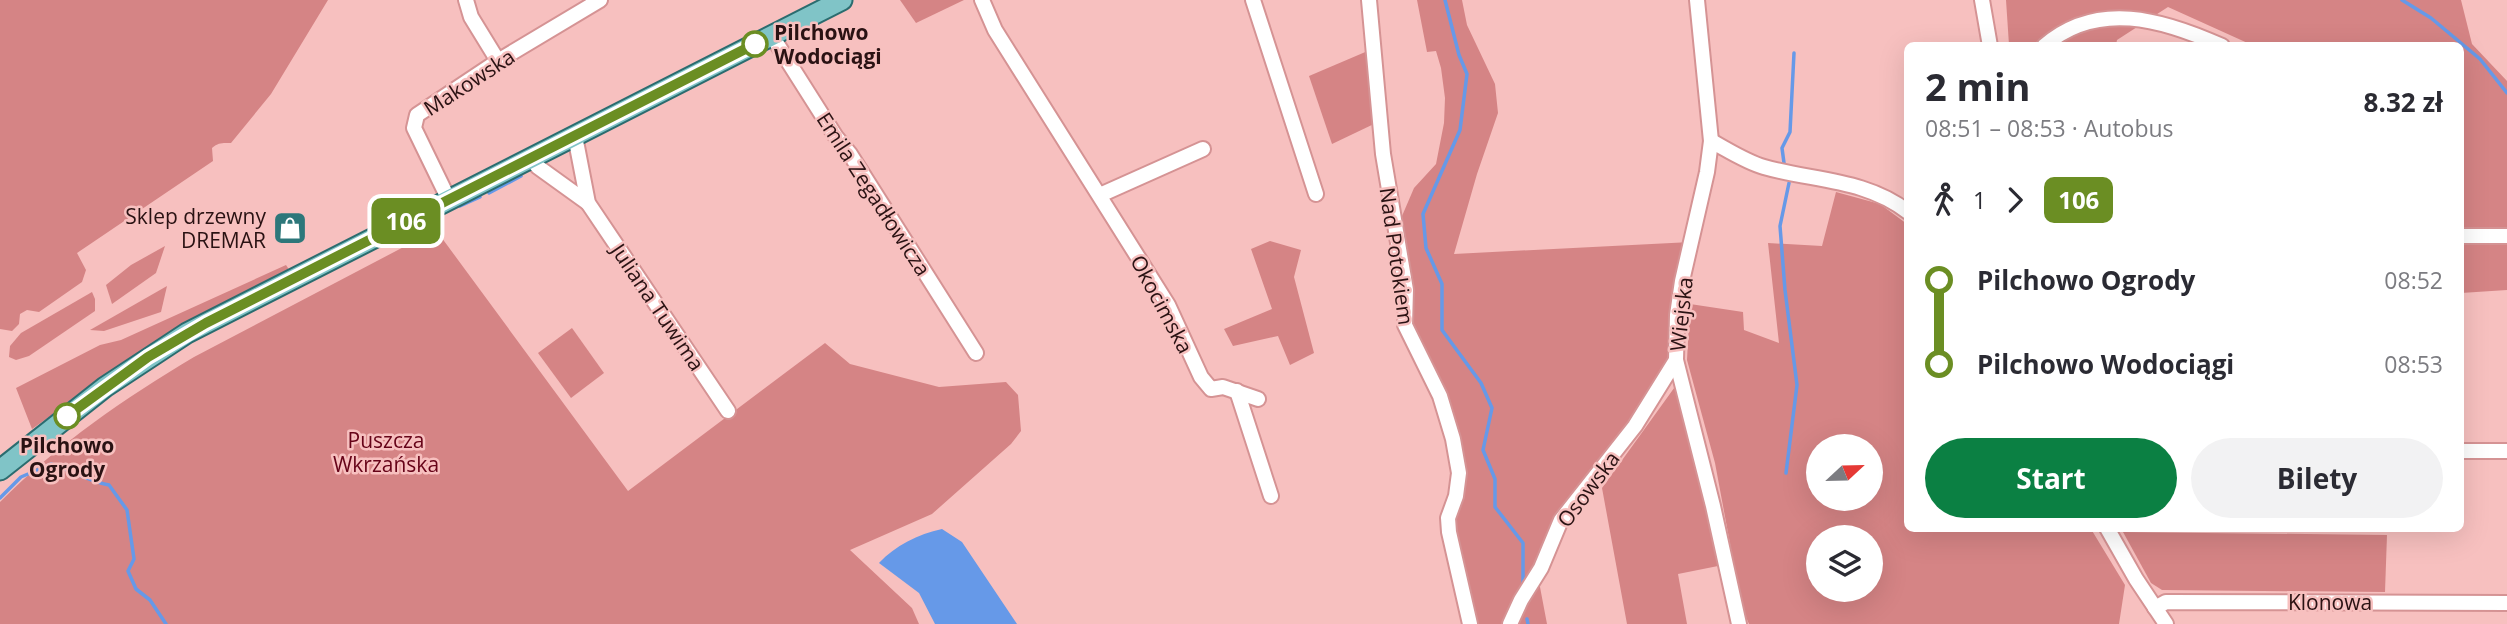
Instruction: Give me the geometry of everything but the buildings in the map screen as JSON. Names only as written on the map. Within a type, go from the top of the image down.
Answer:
[{"type":"main road","points":[[0,470],[104,387],[167,345],[838,1]]},
{"type":"street","points":[[466,0],[471,17],[498,61]]},
{"type":"street","name":"Makowska","points":[[449,200],[416,134],[415,120],[420,112],[600,0]]},
{"type":"street","name":"Okocimska","points":[[982,0],[995,30],[1170,308],[1201,377],[1211,389],[1223,387],[1258,399]]},
{"type":"street","points":[[1253,0],[1316,194]]},
{"type":"street","name":"Nad Potokiem","points":[[1369,0],[1383,154],[1406,290],[1405,325],[1440,396],[1453,439],[1460,473],[1448,518],[1449,532],[1469,624]]},
{"type":"street","name":"Wiejska","points":[[1697,0],[1711,141],[1707,172],[1682,281],[1675,360],[1713,506],[1739,624]]},
{"type":"street","points":[[1982,0],[1989,42]]},
{"type":"street","points":[[2047,42],[2057,31],[2083,17],[2107,12],[2126,12],[2166,21],[2213,42]]},
{"type":"street","name":"Emila Zegadłowicza","points":[[772,36],[976,353]]},
{"type":"street","name":"Juliana Tuwima","points":[[575,136],[588,203]]},
{"type":"street","points":[[1711,141],[1761,167],[1857,186],[1877,193],[1904,210]]},
{"type":"street","points":[[1100,195],[1203,149]]},
{"type":"street","name":"Juliana Tuwima","points":[[530,158],[538,167],[588,203],[728,411]]},
{"type":"street","points":[[2464,236],[2507,236]]},
{"type":"street","name":"Osowska","points":[[1510,624],[1541,568],[1561,520],[1635,426],[1675,360]]},
{"type":"street","points":[[1237,391],[1271,496]]},
{"type":"street","points":[[2464,451],[2507,451]]},
{"type":"street","points":[[2109,532],[2166,624]]},
{"type":"street","name":"Klonowa","points":[[2155,608],[2166,602],[2507,603]]},
{"type":"green space","points":[[0,0],[328,0],[271,94],[231,143],[214,146],[213,161],[77,253],[86,270],[82,282],[39,312],[27,310],[20,314],[19,324],[12,331],[0,329]]},
{"type":"green space","points":[[900,0],[964,0],[916,23]]},
{"type":"green space","points":[[1417,0],[1462,0],[1467,25],[1495,84],[1498,113],[1454,254],[1691,242],[1676,360],[1593,480],[1546,554],[1540,550],[1540,587],[1547,624],[1472,624],[1453,527],[1463,469],[1412,333],[1397,218],[1402,216],[1414,188],[1436,164],[1444,123],[1445,98],[1441,68],[1436,51],[1427,52]]},
{"type":"green space","points":[[2006,0],[2461,0],[2472,44],[2507,81],[2507,290],[2464,293],[2464,42],[2245,42],[2168,7],[2117,42],[2009,42]]},
{"type":"green space","points":[[1370,50],[1376,123],[1332,144],[1309,76]]},
{"type":"green space","points":[[1836,192],[1880,204],[1904,222],[1904,532],[2093,532],[2125,585],[2119,624],[1749,624],[1742,608],[1715,463],[1687,360],[1690,304],[1743,312],[1744,330],[1779,343],[1768,243],[1822,246]]},
{"type":"green space","name":"Puszcza Wkrzańska","points":[[436,230],[628,491],[825,343],[850,364],[939,387],[1006,382],[1018,395],[1021,431],[1011,444],[932,514],[850,550],[912,608],[919,624],[0,624],[0,502],[22,481],[92,424],[194,357]]},
{"type":"green space","points":[[1270,241],[1301,250],[1294,277],[1314,353],[1290,365],[1278,336],[1233,346],[1224,329],[1272,309],[1251,249]]},
{"type":"green space","points":[[165,246],[156,273],[112,304],[106,285],[131,265]]},
{"type":"green space","points":[[286,265],[290,271],[126,362],[32,429],[16,388],[100,345],[121,340]]},
{"type":"green space","points":[[167,286],[161,312],[104,331],[90,330]]},
{"type":"green space","points":[[92,292],[95,311],[29,356],[16,360],[9,357],[10,346],[21,333]]},
{"type":"green space","points":[[572,328],[604,373],[571,398],[538,353]]},
{"type":"green space","points":[[1677,384],[1690,430],[1718,566],[1678,574],[1687,624],[1627,624],[1602,488]]},
{"type":"green space","points":[[2123,532],[2387,535],[2385,592],[2162,590],[2151,583]]},
{"type":"water","points":[[942,529],[962,542],[1017,624],[935,624],[919,593],[879,563],[908,542]]},
{"type":"waterway","points":[[1445,0],[1459,55],[1467,74],[1460,130],[1423,214],[1426,248],[1442,284],[1442,330],[1481,383],[1492,408],[1483,450],[1495,479],[1495,507],[1523,543],[1523,586]]},
{"type":"waterway","points":[[2402,0],[2431,18],[2460,42]]},
{"type":"waterway","points":[[2464,46],[2480,59],[2507,93]]},
{"type":"waterway","points":[[1784,163],[1782,148],[1790,132],[1794,53]]},
{"type":"waterway","points":[[489,193],[521,176]]},
{"type":"waterway","points":[[1786,473],[1797,385],[1780,226],[1789,183]]},
{"type":"waterway","points":[[460,206],[480,197]]},
{"type":"waterway","points":[[0,498],[21,477],[51,464],[109,485],[127,510],[134,559],[128,571],[136,589],[150,600],[166,624]]},
{"type":"waterway","points":[[1527,619],[1528,624]]},
{"type":"bus line","name":"106","points":[[67,416],[148,357],[206,323],[755,44]]},
{"type":"place","name":"Pilchowo Wodociągi","points":[[755,44]]},
{"type":"place","name":"Sklep drzewny DREMAR","points":[[290,228]]},
{"type":"place","name":"Pilchowo Ogrody","points":[[67,416]]}]
